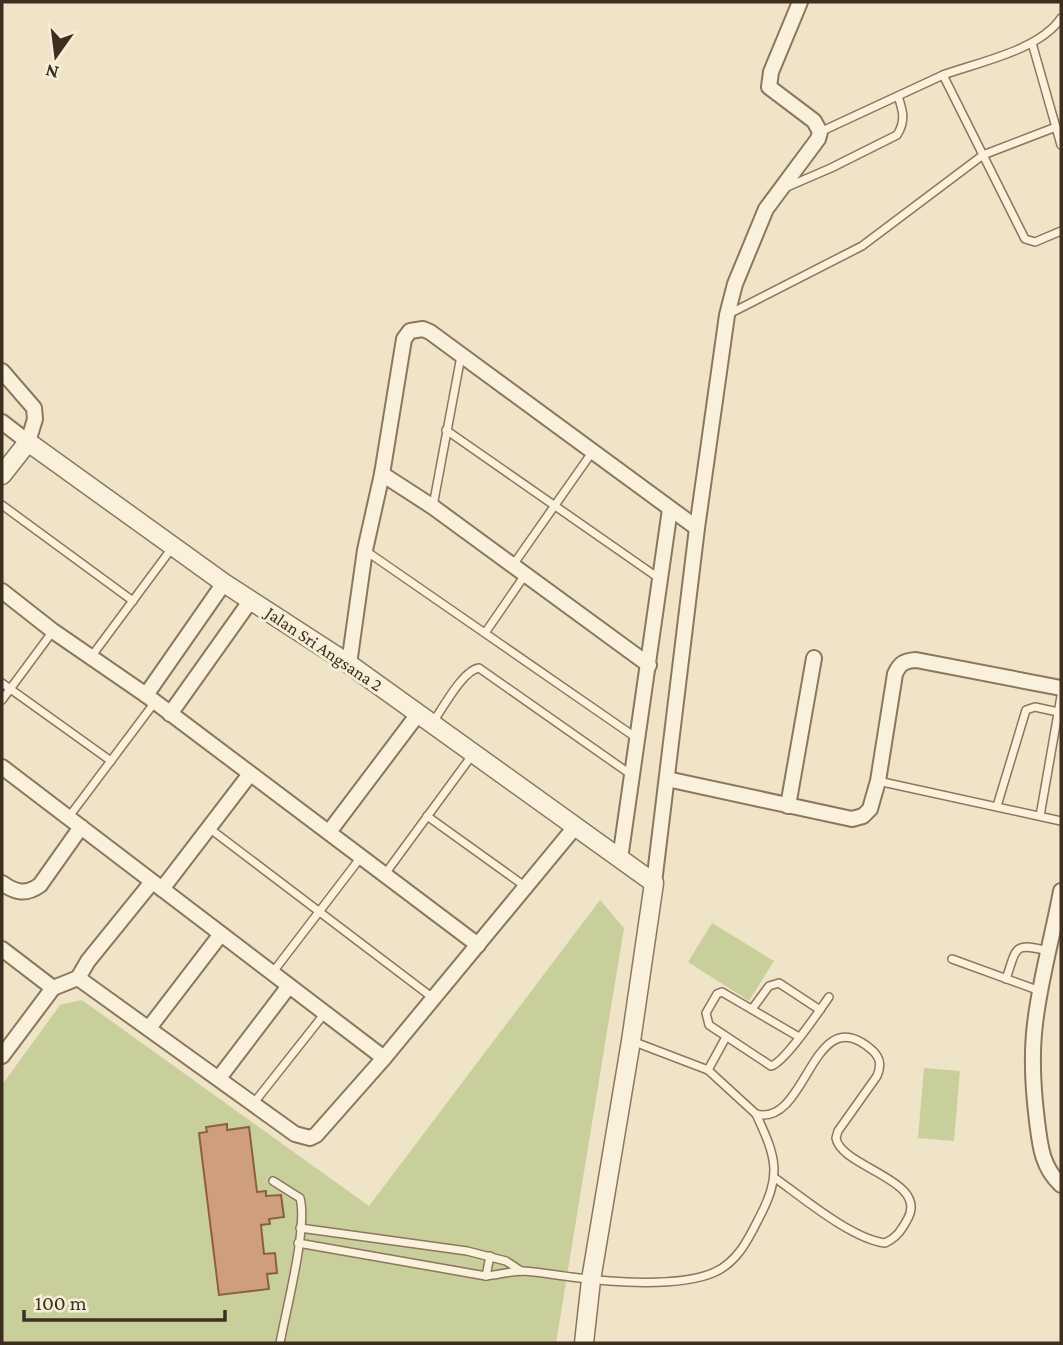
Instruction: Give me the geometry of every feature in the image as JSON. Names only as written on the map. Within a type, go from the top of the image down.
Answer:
[{"type":"street","points":[[584,1343],[591,1280],[654,883],[697,528],[727,315],[735,284],[757,230],[778,191],[818,139],[820,132],[814,121],[769,87],[768,81],[800,2]]},
{"type":"street","points":[[349,664],[365,550],[382,474],[404,339],[410,331],[424,329],[462,354],[697,528]]},
{"type":"street","points":[[2,371],[34,408],[35,419],[28,442],[2,475]]},
{"type":"street","points":[[2,422],[28,442]]},
{"type":"street","name":"Jalan Sri Angsana 2","points":[[28,442],[224,583],[349,664],[654,883]]},
{"type":"street","points":[[382,474],[433,507],[649,665]]},
{"type":"street","points":[[620,859],[670,509]]},
{"type":"street","points":[[150,699],[224,583]]},
{"type":"street","points":[[2,591],[478,945]]},
{"type":"street","points":[[170,714],[251,600]]},
{"type":"street","points":[[788,806],[814,658]]},
{"type":"street","points":[[667,779],[852,819],[863,816],[870,809],[878,781],[895,674],[905,660],[1061,688]]},
{"type":"street","points":[[328,832],[425,719]]},
{"type":"street","points":[[2,767],[384,1058]]},
{"type":"street","points":[[2,1056],[53,988],[78,978],[209,828],[250,774]]},
{"type":"street","points":[[2,883],[14,891],[23,892],[31,891],[40,885],[80,827]]},
{"type":"street","points":[[78,978],[295,1135],[310,1138],[316,1135],[384,1058],[575,827]]},
{"type":"street","points":[[1061,891],[1058,921],[1040,991],[1033,1044],[1035,1109],[1041,1151],[1046,1166],[1061,1185]]},
{"type":"street","points":[[149,1028],[221,934]]},
{"type":"street","points":[[2,949],[53,988]]},
{"type":"street","points":[[219,1078],[289,986]]},
{"type":"lane","points":[[820,132],[943,75],[1032,43],[1061,18]]},
{"type":"lane","points":[[1032,43],[1061,145]]},
{"type":"lane","points":[[943,75],[1025,240],[1035,242],[1061,231]]},
{"type":"lane","points":[[778,191],[897,135],[903,125],[904,116],[898,96]]},
{"type":"lane","points":[[727,315],[862,246],[983,155],[1056,127]]},
{"type":"lane","points":[[433,507],[462,354]]},
{"type":"lane","points":[[446,430],[661,579]]},
{"type":"lane","points":[[512,565],[593,451]]},
{"type":"lane","points":[[2,505],[132,601]]},
{"type":"lane","points":[[91,657],[173,546]]},
{"type":"lane","points":[[365,550],[639,739]]},
{"type":"lane","points":[[485,633],[525,575]]},
{"type":"lane","points":[[2,700],[53,631]]},
{"type":"lane","points":[[425,719],[466,674],[479,668],[633,777]]},
{"type":"lane","points":[[2,683],[111,761]]},
{"type":"lane","points":[[1040,816],[1061,696]]},
{"type":"lane","points":[[68,818],[111,761],[150,699]]},
{"type":"lane","points":[[997,806],[1026,709],[1035,707],[1058,712]]},
{"type":"lane","points":[[385,874],[473,754]]},
{"type":"lane","points":[[878,781],[1061,821]]},
{"type":"lane","points":[[427,816],[526,888]]},
{"type":"lane","points":[[209,828],[433,999]]},
{"type":"lane","points":[[272,973],[361,857]]},
{"type":"lane","points":[[1006,979],[1015,952],[1019,948],[1029,946],[1049,951]]},
{"type":"lane","points":[[952,959],[1040,991]]},
{"type":"lane","points":[[752,1009],[769,986],[779,983],[820,1010]]},
{"type":"lane","points":[[799,1037],[722,992],[717,994],[706,1013],[705,1018],[709,1025],[767,1066],[771,1066],[777,1064],[799,1037],[820,1010],[829,997]]},
{"type":"lane","points":[[253,1104],[325,1013]]},
{"type":"lane","points":[[708,1070],[726,1037]]},
{"type":"lane","points":[[756,1114],[763,1116],[777,1112],[791,1097],[829,1043],[840,1037],[849,1037],[863,1043],[876,1053],[880,1059],[880,1067],[877,1076],[838,1131],[837,1144],[907,1194],[912,1206],[910,1216],[896,1238],[885,1243],[875,1242],[846,1227],[775,1178]]},
{"type":"lane","points":[[299,1243],[486,1276],[521,1271],[591,1280],[675,1282],[713,1273],[745,1247],[772,1194],[775,1178],[769,1144],[756,1114],[708,1070],[631,1041]]},
{"type":"lane","points":[[273,1181],[300,1198],[302,1206],[299,1243],[280,1343]]},
{"type":"lane","points":[[300,1227],[490,1256],[506,1261],[521,1271]]},
{"type":"lane","points":[[486,1276],[490,1256]]},
{"type":"green space","points":[[600,900],[624,928],[556,1343],[2,1343],[2,1085],[60,1005],[82,1000],[369,1206]]},
{"type":"green space","points":[[712,923],[774,961],[749,1001],[688,962]]},
{"type":"green space","points":[[924,1068],[960,1071],[954,1141],[918,1138]]},
{"type":"building","points":[[227,1124],[227,1130],[249,1127],[257,1192],[266,1191],[266,1196],[281,1195],[284,1217],[269,1219],[270,1224],[261,1225],[264,1254],[275,1253],[277,1273],[267,1274],[269,1289],[219,1295],[199,1133],[207,1132],[206,1127]]}]
